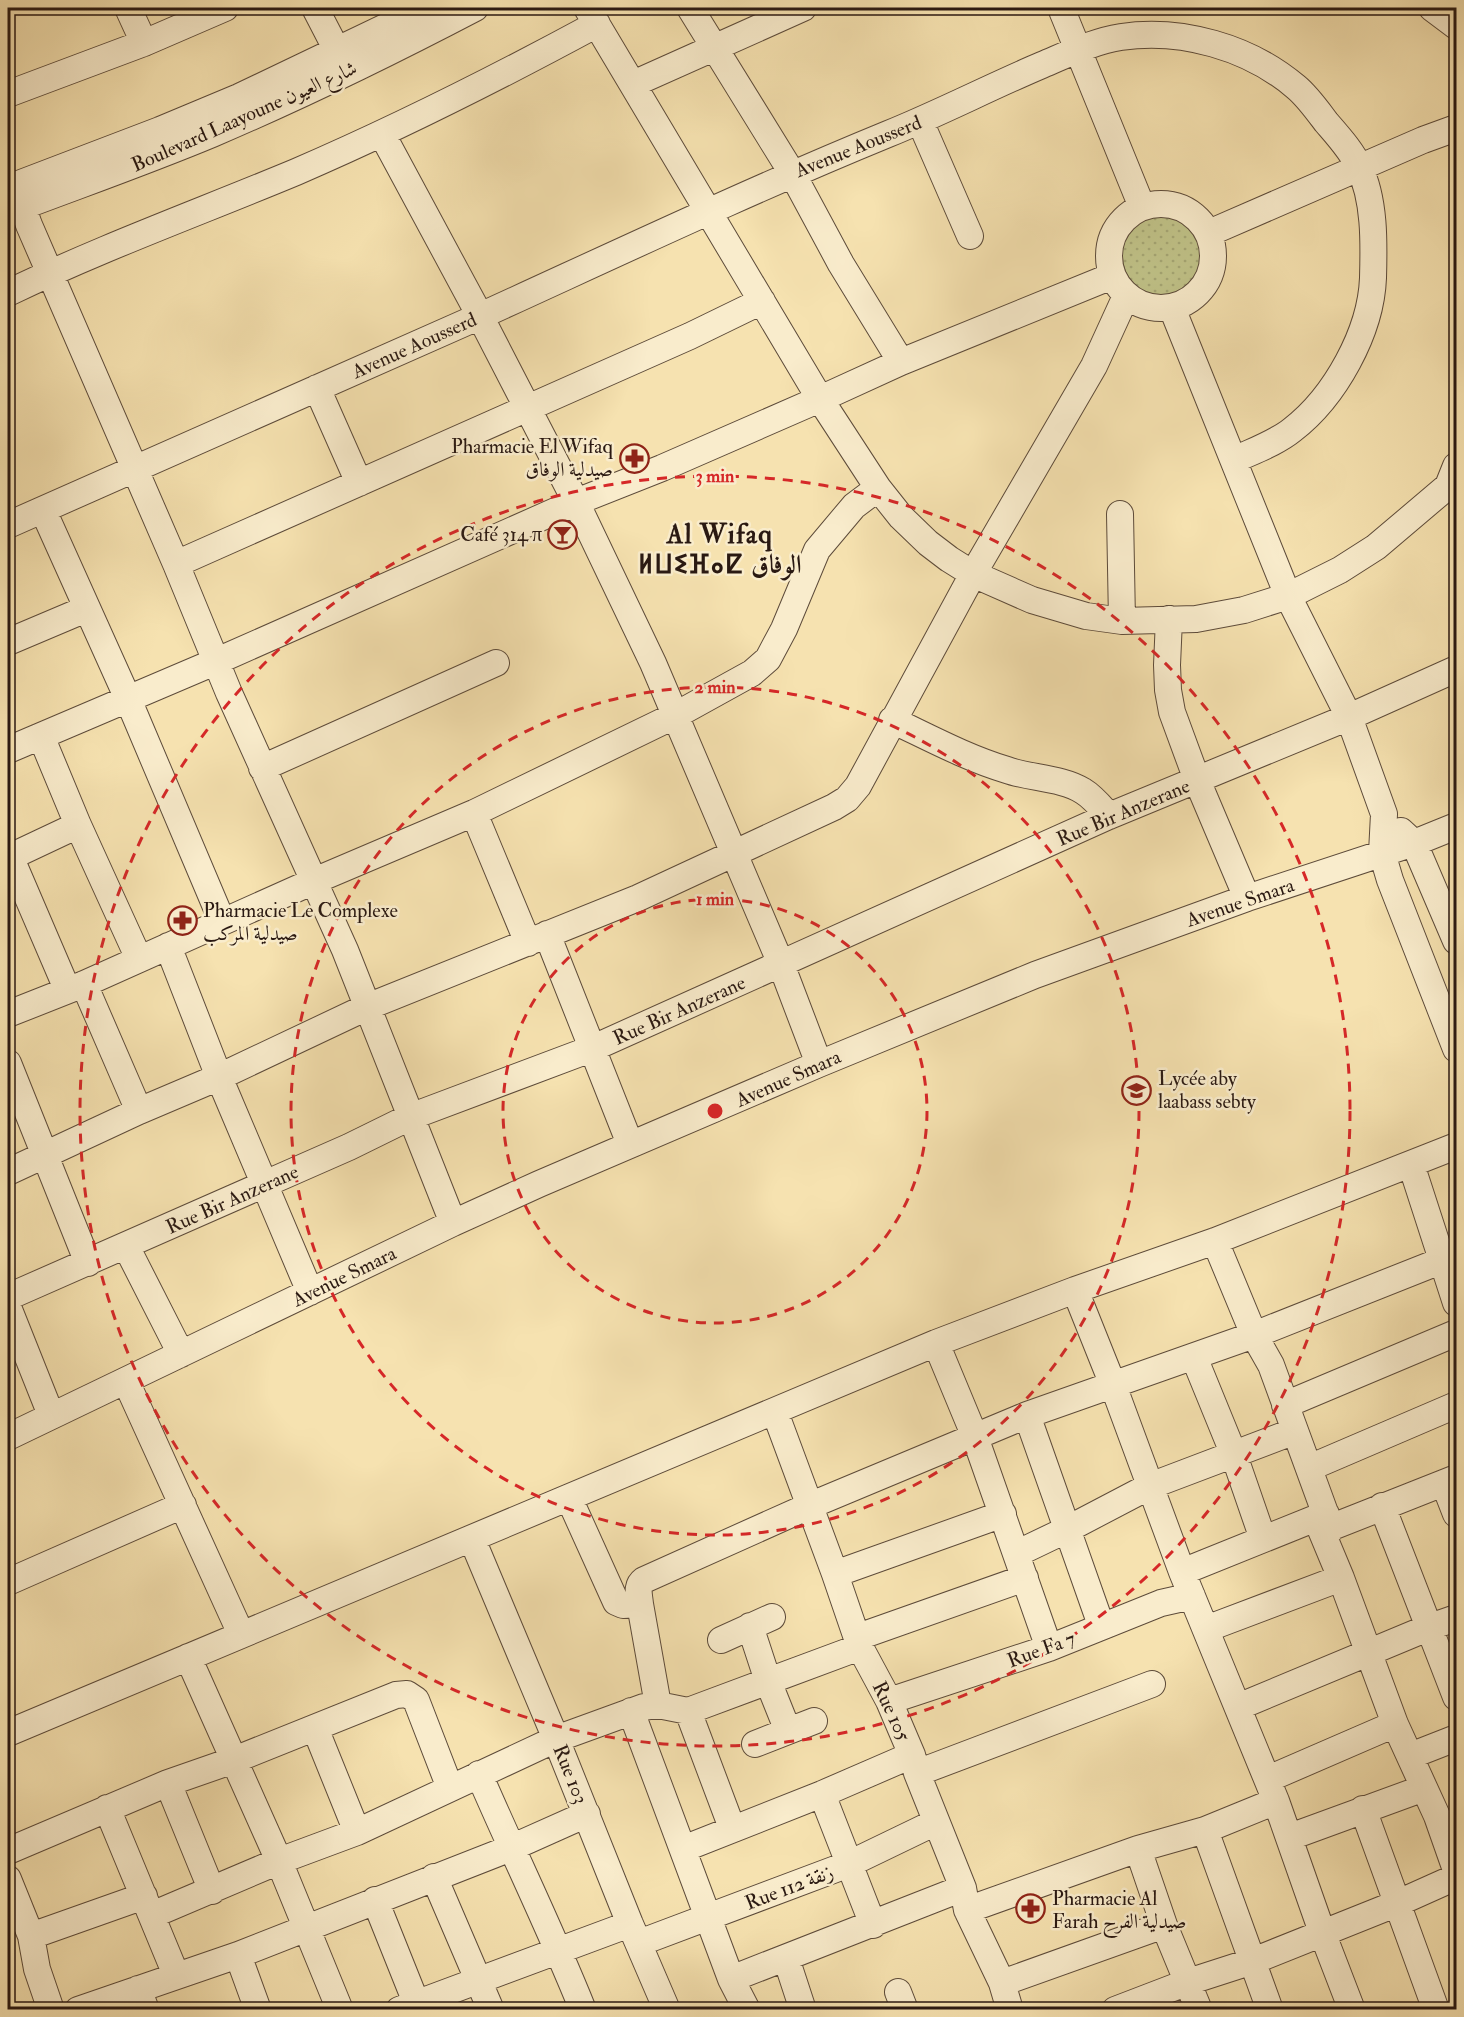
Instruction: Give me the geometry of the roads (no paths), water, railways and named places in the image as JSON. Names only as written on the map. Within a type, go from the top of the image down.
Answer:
[{"type":"street","points":[[128,8],[144,43]]},
{"type":"street","points":[[8,94],[144,43],[225,8]]},
{"type":"street","points":[[315,8],[342,61]]},
{"type":"street","name":"Boulevard Laayoune شارع العيون","points":[[13,198],[211,134],[342,61],[425,8]]},
{"type":"street","name":"Boulevard Laayoune شارع العيون","points":[[342,61],[475,8]]},
{"type":"street","points":[[690,8],[792,173],[841,264],[901,362]]},
{"type":"street","points":[[633,84],[803,8]]},
{"type":"street","points":[[1060,8],[1142,207]]},
{"type":"street","points":[[1432,8],[1456,26]]},
{"type":"street","points":[[8,293],[50,273],[196,214],[382,134],[592,16],[820,399],[878,488],[901,517],[928,543],[974,574],[1032,600],[1086,616],[1122,621],[1196,619],[1244,610],[1288,596],[1340,570],[1376,547],[1454,482]]},
{"type":"street","name":"Avenue Aousserd","points":[[8,525],[480,316],[792,173],[920,121],[1077,50],[1119,37],[1165,36],[1211,43],[1261,62],[1299,89],[1338,136],[1360,167],[1371,205],[1374,253],[1373,291],[1361,335],[1345,367],[1317,408],[1289,433],[1234,460]]},
{"type":"street","points":[[920,121],[970,236]]},
{"type":"street","points":[[1209,233],[1456,128]]},
{"type":"street","points":[[382,134],[480,316],[576,502],[676,715],[781,964],[819,1064]]},
{"type":"street","points":[[13,198],[29,225],[262,768],[314,881],[453,1223]]},
{"type":"street","points":[[1157,203],[1173,204],[1188,210],[1200,220],[1209,233],[1214,251],[1212,270],[1204,287],[1190,300],[1172,308],[1148,307],[1119,286],[1108,260],[1110,243],[1116,228],[1127,215],[1142,207],[1157,203]]},
{"type":"street","points":[[8,750],[217,661],[576,502],[662,468],[901,362],[1119,286]]},
{"type":"street","points":[[8,1172],[367,1007],[638,898],[734,855],[847,799],[858,786],[892,720],[974,574],[1094,366],[1119,286]]},
{"type":"street","points":[[176,564],[690,336],[762,301]]},
{"type":"street","points":[[1172,308],[1288,596],[1349,717],[1384,814],[1382,853],[1390,880],[1456,1049]]},
{"type":"street","points":[[317,388],[359,483]]},
{"type":"street","points":[[8,1014],[76,987],[222,921],[474,813],[676,715],[752,673],[768,659],[784,629],[818,550],[854,506],[878,488]]},
{"type":"street","points":[[43,510],[128,699],[222,921]]},
{"type":"street","points":[[1120,514],[1122,621]]},
{"type":"street","points":[[8,642],[86,609]]},
{"type":"street","points":[[1168,618],[1168,690],[1180,738],[1247,898]]},
{"type":"street","points":[[262,768],[496,663]]},
{"type":"street","name":"Rue Bir Anzerane","points":[[8,1297],[264,1185],[411,1117],[591,1049],[1109,816],[1349,717],[1456,669]]},
{"type":"street","points":[[892,720],[968,756],[1006,770],[1081,789],[1109,816]]},
{"type":"street","points":[[41,736],[78,825],[139,959]]},
{"type":"street","points":[[474,813],[591,1049],[630,1144]]},
{"type":"street","points":[[1384,814],[1414,843],[1456,941]]},
{"type":"street","points":[[78,825],[9,857],[139,1110]]},
{"type":"street","name":"Avenue Smara","points":[[8,1437],[453,1223],[630,1144],[819,1064],[1035,975],[1247,898],[1414,843],[1456,826]]},
{"type":"street","points":[[168,946],[219,1077],[310,1292]]},
{"type":"street","points":[[8,1063],[88,1263]]},
{"type":"street","points":[[8,1733],[936,1344],[1075,1290],[1215,1241],[1456,1146]]},
{"type":"street","points":[[1411,1164],[1456,1303]]},
{"type":"street","points":[[1215,1241],[1254,1335],[1271,1365],[1309,1468],[1341,1578],[1395,1724],[1424,1788],[1447,1812],[1456,1870]]},
{"type":"street","points":[[126,1246],[181,1354]]},
{"type":"street","points":[[658,1705],[638,1589],[644,1580],[809,1506],[1027,1415],[1254,1335],[1443,1260]]},
{"type":"street","points":[[1075,1290],[1113,1385],[1182,1572],[1272,1790],[1352,2010]]},
{"type":"street","points":[[8,1307],[51,1415]]},
{"type":"street","points":[[1285,1405],[1456,1333]]},
{"type":"street","points":[[936,1344],[975,1437],[1049,1648]]},
{"type":"street","points":[[1194,1357],[1234,1455],[1263,1539]]},
{"type":"street","points":[[126,1381],[241,1634]]},
{"type":"street","points":[[1309,1468],[1456,1405]]},
{"type":"street","name":"Rue 105","points":[[775,1412],[859,1642],[889,1701],[915,1764],[1004,2002]]},
{"type":"street","points":[[1027,1415],[1101,1625]]},
{"type":"street","points":[[1016,1554],[1150,1486],[1295,1431]]},
{"type":"street","points":[[1182,1572],[1263,1539],[1382,1506],[1450,1480],[1456,1514]]},
{"type":"street","points":[[569,1498],[616,1602],[623,1605],[640,1604]]},
{"type":"street","points":[[8,1582],[183,1505]]},
{"type":"street","points":[[1382,1506],[1456,1697]]},
{"type":"street","points":[[835,1574],[1003,1514]]},
{"type":"street","name":"Rue 103","points":[[472,1539],[634,1933],[668,2010]]},
{"type":"street","points":[[31,1936],[212,1891],[279,1861],[357,1832],[556,1739],[632,1711],[658,1705],[688,1711],[1024,1578]]},
{"type":"street","points":[[1206,1629],[1341,1578]]},
{"type":"street","name":"Rue Fa 7","points":[[889,1701],[1049,1648],[1101,1625],[1161,1603],[1192,1596]]},
{"type":"street","points":[[1238,1707],[1456,1618]]},
{"type":"street","points":[[721,1640],[761,1622],[768,1681],[788,1731]]},
{"type":"street","points":[[188,1658],[279,1861],[340,2010]]},
{"type":"street","points":[[683,1849],[822,1794],[1152,1684]]},
{"type":"street","points":[[8,1851],[168,1783],[234,1760],[386,1698],[407,1694],[416,1700],[450,1788]]},
{"type":"street","points":[[632,1711],[731,1979],[747,2010]]},
{"type":"street","points":[[688,1711],[732,1828]]},
{"type":"street","points":[[755,1744],[814,1721]]},
{"type":"street","points":[[731,1979],[873,1925],[1205,1830],[1272,1790],[1395,1724]]},
{"type":"street","points":[[315,1728],[357,1832]]},
{"type":"street","points":[[1410,1756],[1456,1738]]},
{"type":"street","points":[[479,1774],[560,1951],[583,2010]]},
{"type":"street","points":[[168,1783],[212,1891]]},
{"type":"street","points":[[1290,1837],[1424,1788]]},
{"type":"street","points":[[822,1794],[873,1925]]},
{"type":"street","points":[[107,1808],[176,1976]]},
{"type":"street","points":[[1363,1809],[1436,2010]]},
{"type":"street","points":[[78,2010],[142,2000],[176,1976],[238,1955],[511,1848],[587,1814]]},
{"type":"street","name":"Rue 112 زنقة","points":[[411,2007],[560,1951],[708,1918],[849,1864],[936,1822]]},
{"type":"street","points":[[1205,1830],[1270,2010]]},
{"type":"street","points":[[1138,1849],[1164,1925],[1199,2010]]},
{"type":"street","points":[[434,1877],[492,2010]]},
{"type":"street","points":[[1115,2010],[1188,1982],[1253,1961],[1398,1903],[1456,1877]]},
{"type":"street","points":[[8,1879],[31,1936],[37,1969],[51,2010]]},
{"type":"street","points":[[375,1900],[411,2007]]},
{"type":"street","points":[[1004,2002],[1164,1925]]},
{"type":"street","points":[[238,1955],[258,2010]]},
{"type":"street","points":[[786,1958],[803,2010]]},
{"type":"place","name":"Pharmacie El Wifaq صيدلية الوفاق","points":[[634,458]]},
{"type":"place","name":"Café 314 π","points":[[563,534]]},
{"type":"place","name":"Pharmacie Le Complexe صيدلية المركب","points":[[182,921]]},
{"type":"place","name":"Lycée aby laabass sebty","points":[[1137,1090]]},
{"type":"place","name":"Pharmacie Al Farah صيدلية الفرح","points":[[1031,1909]]},
{"type":"district","name":"Al Wifaq ⵍⵡⵉⴼⴰⵇ الوفاق","points":[[720,549]]}]
